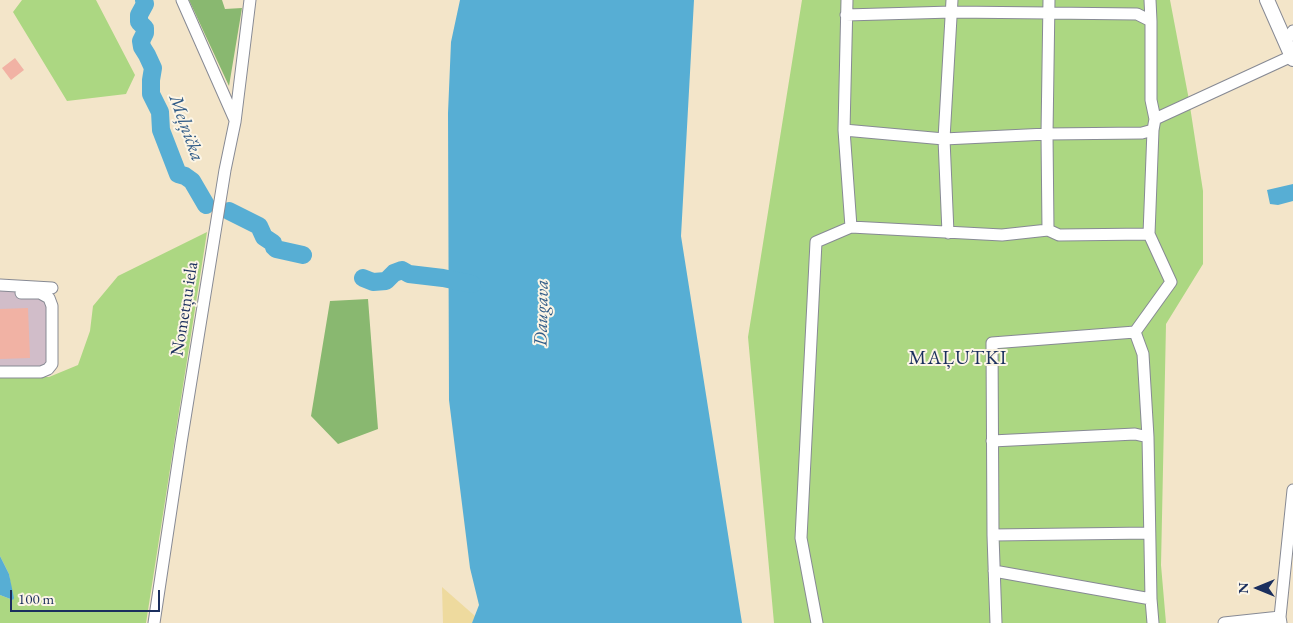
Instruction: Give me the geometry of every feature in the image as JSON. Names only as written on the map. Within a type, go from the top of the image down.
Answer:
[{"type":"main road","points":[[1267,0],[1289,37],[1292,58]]},
{"type":"street","points":[[182,0],[235,122]]},
{"type":"street","name":"Nometņu iela","points":[[154,623],[224,170],[235,122],[250,0]]},
{"type":"street","points":[[847,0],[844,130],[850,227]]},
{"type":"street","points":[[1048,230],[1049,0]]},
{"type":"street","points":[[996,623],[993,535],[992,343],[1135,332],[1171,282],[1149,234],[1154,125],[1151,100],[1150,0]]},
{"type":"street","points":[[846,15],[952,6],[1049,13],[1136,14],[1151,20]]},
{"type":"street","points":[[948,233],[944,139],[952,6]]},
{"type":"street","points":[[844,130],[944,139],[1048,134],[1142,134],[1154,125],[1292,58]]},
{"type":"street","points":[[817,623],[801,538],[816,242],[850,227],[1002,235],[1048,230],[1058,235],[1149,234]]},
{"type":"street","points":[[0,285],[52,288]]},
{"type":"street","points":[[0,372],[41,372],[48,369],[52,364],[52,306],[49,298],[40,293],[21,293]]},
{"type":"street","points":[[1135,332],[1143,354],[1148,437],[1149,533],[1153,623]]},
{"type":"street","points":[[992,440],[1135,434],[1148,437]]},
{"type":"street","points":[[1224,623],[1280,620],[1293,490]]},
{"type":"street","points":[[993,535],[1149,533]]},
{"type":"street","points":[[994,572],[1151,599]]},
{"type":"shaded area","points":[[0,289],[49,294],[52,371],[0,376]]},
{"type":"green space","points":[[22,0],[96,0],[135,75],[126,94],[67,101],[13,12]]},
{"type":"green space","points":[[189,0],[222,0],[225,9],[242,8],[229,86]]},
{"type":"green space","points":[[802,0],[1170,0],[1189,100],[1203,191],[1203,264],[1166,324],[1161,565],[1166,623],[774,623],[748,337]]},
{"type":"green space","points":[[207,232],[146,623],[0,623],[0,595],[13,600],[9,574],[0,556],[0,377],[49,377],[78,365],[90,331],[93,306],[118,276]]},
{"type":"green space","points":[[368,299],[378,429],[338,444],[311,416],[330,301]]},
{"type":"sand","points":[[442,587],[475,616],[472,623],[443,623]]},
{"type":"water","name":"Daugava","points":[[460,0],[694,0],[681,236],[742,623],[472,623],[479,605],[470,568],[449,400],[448,113],[451,42]]},
{"type":"water","points":[[1293,184],[1293,201],[1278,205],[1270,204],[1267,190]]},
{"type":"water","points":[[0,556],[9,574],[13,600],[0,595]]},
{"type":"building","points":[[15,58],[24,70],[11,80],[2,68]]},
{"type":"building","points":[[28,308],[30,358],[0,359],[0,309]]},
{"type":"waterway","name":"Meļņička","points":[[144,0],[145,4],[139,15],[139,22],[145,28],[141,41],[142,47],[153,68],[151,94],[160,112],[161,130],[178,174],[192,181],[206,205]]},
{"type":"waterway","name":"Meļņička","points":[[229,211],[259,226],[264,237],[273,243],[276,249],[303,255]]},
{"type":"waterway","name":"Meļņička","points":[[363,278],[373,282],[386,281],[394,273],[402,270],[409,274],[472,284]]},
{"type":"district","name":"MAĻUTKI","points":[[958,359]]}]
